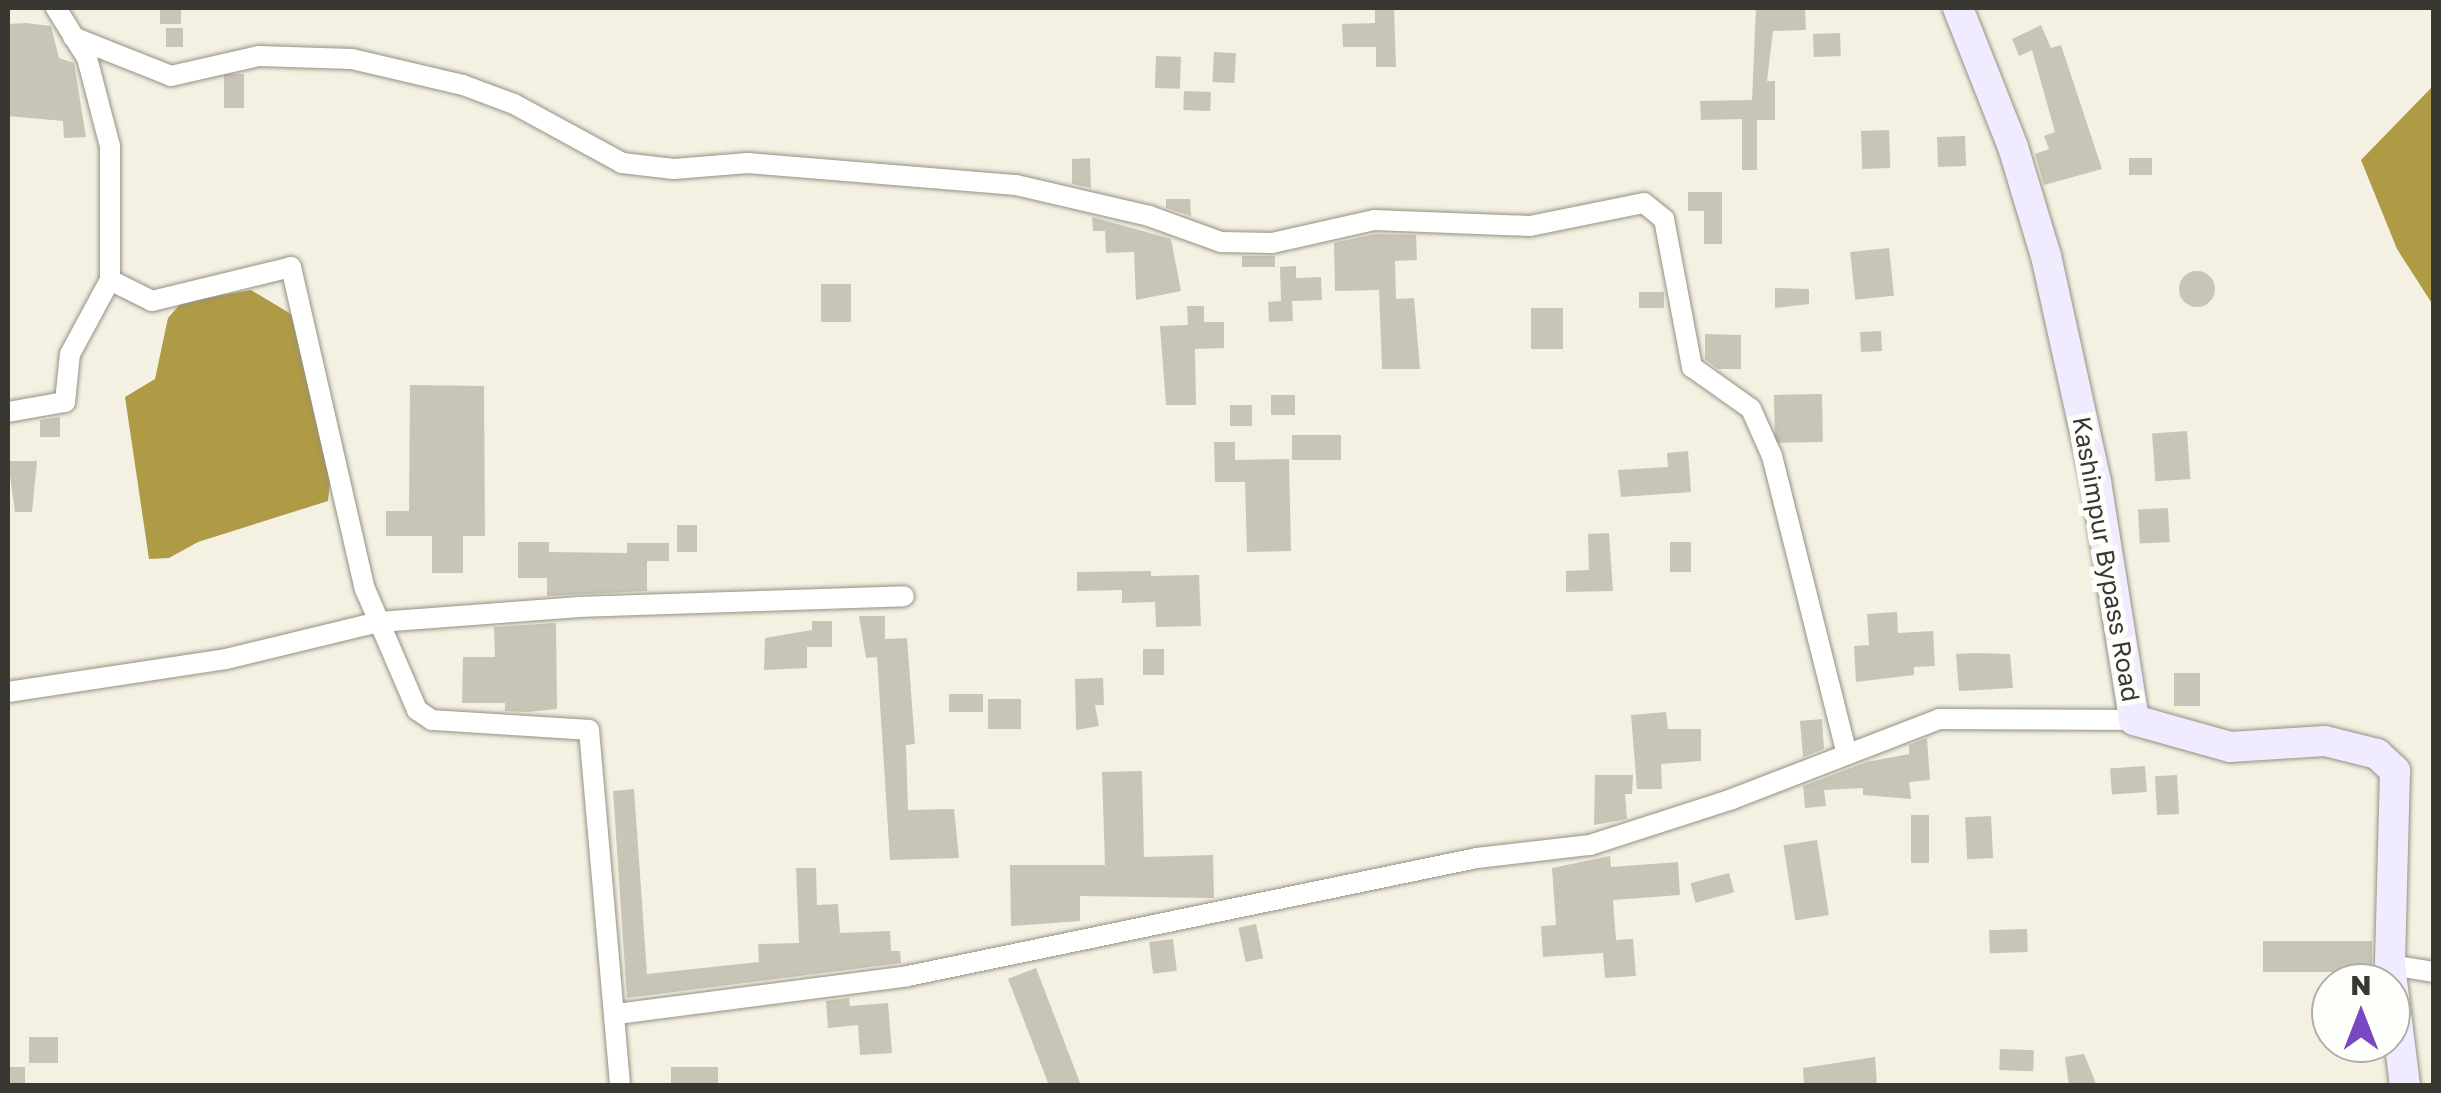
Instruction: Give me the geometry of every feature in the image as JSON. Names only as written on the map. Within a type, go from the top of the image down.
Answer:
[{"type":"main road","name":"Kashimpur Bypass Road","points":[[1958,8],[2013,147],[2046,256],[2096,482],[2134,720],[2197,742],[2325,741],[2377,754],[2395,771],[2398,796],[2390,963]]},
{"type":"street","points":[[8,412],[65,402],[70,354],[110,280],[110,146],[87,58],[56,8]]},
{"type":"street","points":[[73,37],[171,76],[258,56],[352,59],[497,98],[622,163],[674,170],[748,163],[1016,185],[1149,216],[1221,242],[1272,243],[1374,220],[1530,226],[1644,203],[1664,219],[1692,367],[1751,410],[1772,456],[1846,750]]},
{"type":"street","points":[[110,280],[152,301],[291,267],[365,589],[417,710],[432,720],[589,730],[617,1014],[620,1086]]},
{"type":"street","points":[[8,692],[226,659],[379,622],[580,607],[904,596]]},
{"type":"street","points":[[617,1014],[908,976],[1421,868],[1590,845],[1732,799],[1846,750],[1938,719],[2134,720]]},
{"type":"shaded area","points":[[2433,86],[2433,305],[2397,249],[2361,160]]},
{"type":"shaded area","points":[[251,290],[291,314],[306,348],[330,481],[328,501],[198,542],[169,558],[149,559],[125,397],[155,379],[168,318],[182,302]]},
{"type":"building","points":[[160,8],[181,8],[181,24],[160,24]]},
{"type":"building","points":[[1375,8],[1394,8],[1396,67],[1376,67],[1376,47],[1343,47],[1342,24],[1375,23]]},
{"type":"building","points":[[1756,8],[1805,8],[1806,30],[1773,31],[1767,81],[1775,81],[1775,120],[1757,120],[1757,170],[1742,170],[1742,119],[1701,120],[1700,101],[1752,100]]},
{"type":"building","points":[[8,24],[51,26],[59,58],[74,63],[86,137],[64,138],[63,121],[8,116]]},
{"type":"building","points":[[2041,25],[2051,48],[2061,45],[2102,169],[2044,185],[2035,154],[2049,149],[2044,136],[2055,132],[2032,50],[2019,56],[2012,39]]},
{"type":"building","points":[[166,28],[183,28],[183,47],[166,47]]},
{"type":"building","points":[[1840,33],[1841,56],[1814,57],[1813,34]]},
{"type":"building","points":[[1214,52],[1236,53],[1234,83],[1212,82]]},
{"type":"building","points":[[1156,56],[1181,57],[1180,89],[1155,88]]},
{"type":"building","points":[[224,74],[244,74],[244,108],[224,108]]},
{"type":"building","points":[[1184,91],[1211,92],[1210,111],[1183,110]]},
{"type":"building","points":[[1889,130],[1890,168],[1862,169],[1861,131]]},
{"type":"building","points":[[1965,136],[1966,166],[1938,167],[1937,137]]},
{"type":"building","points":[[1090,158],[1091,188],[1072,184],[1072,159]]},
{"type":"building","points":[[2129,158],[2152,158],[2152,175],[2129,175]]},
{"type":"building","points":[[1688,192],[1722,192],[1722,244],[1704,244],[1704,211],[1688,211]]},
{"type":"building","points":[[1166,199],[1190,199],[1191,216],[1166,208]]},
{"type":"building","points":[[1092,217],[1171,239],[1181,291],[1136,300],[1134,252],[1106,253],[1105,231],[1093,231]]},
{"type":"building","points":[[1375,234],[1416,235],[1417,260],[1395,261],[1396,299],[1414,298],[1420,369],[1382,369],[1379,290],[1335,291],[1334,243]]},
{"type":"building","points":[[1889,248],[1894,296],[1855,300],[1850,252]]},
{"type":"building","points":[[1242,256],[1275,256],[1275,267],[1242,267]]},
{"type":"building","points":[[1296,266],[1296,278],[1321,277],[1322,300],[1292,301],[1293,321],[1269,322],[1268,302],[1281,301],[1280,267]]},
{"type":"building","points":[[2197,271],[2210,276],[2215,289],[2210,302],[2197,307],[2184,302],[2179,289],[2184,276]]},
{"type":"building","points":[[821,284],[851,284],[851,322],[821,322]]},
{"type":"building","points":[[1775,288],[1809,289],[1809,304],[1775,308]]},
{"type":"building","points":[[1639,292],[1664,292],[1664,308],[1639,308]]},
{"type":"building","points":[[1187,306],[1204,306],[1204,322],[1224,322],[1224,348],[1195,349],[1196,405],[1166,405],[1160,326],[1188,325]]},
{"type":"building","points":[[1531,308],[1563,308],[1563,349],[1531,349]]},
{"type":"building","points":[[1881,331],[1882,351],[1861,352],[1860,332]]},
{"type":"building","points":[[1705,334],[1741,335],[1741,369],[1718,369],[1705,359]]},
{"type":"building","points":[[410,385],[484,386],[485,536],[463,536],[463,573],[432,573],[432,536],[386,536],[386,511],[409,511]]},
{"type":"building","points":[[1822,394],[1823,442],[1775,443],[1774,395]]},
{"type":"building","points":[[1271,395],[1295,395],[1295,415],[1271,415]]},
{"type":"building","points":[[1230,405],[1252,405],[1252,426],[1230,426]]},
{"type":"building","points":[[60,417],[60,437],[40,437],[40,420]]},
{"type":"building","points":[[2187,431],[2190,479],[2155,481],[2152,433]]},
{"type":"building","points":[[1292,435],[1341,435],[1341,460],[1292,460]]},
{"type":"building","points":[[1214,442],[1235,442],[1235,460],[1289,459],[1291,551],[1247,552],[1245,482],[1215,482]]},
{"type":"building","points":[[1688,451],[1691,492],[1621,497],[1618,470],[1668,467],[1667,453]]},
{"type":"building","points":[[8,461],[37,461],[32,512],[15,512]]},
{"type":"building","points":[[2168,508],[2170,542],[2140,544],[2138,510]]},
{"type":"building","points":[[677,525],[697,525],[697,552],[677,552]]},
{"type":"building","points":[[1609,533],[1613,591],[1566,592],[1566,571],[1589,570],[1588,534]]},
{"type":"building","points":[[518,542],[549,542],[549,552],[627,553],[627,543],[669,543],[669,561],[647,561],[647,591],[547,596],[547,578],[518,578]]},
{"type":"building","points":[[1670,542],[1691,542],[1691,572],[1670,572]]},
{"type":"building","points":[[1151,571],[1151,576],[1199,575],[1201,626],[1156,627],[1155,602],[1122,603],[1122,590],[1077,591],[1077,572]]},
{"type":"building","points":[[1897,612],[1898,633],[1933,631],[1935,666],[1914,667],[1914,675],[1856,682],[1854,646],[1869,645],[1867,614]]},
{"type":"building","points":[[859,616],[885,616],[885,639],[907,638],[915,744],[906,745],[908,810],[954,809],[959,858],[890,860],[877,657],[866,658]]},
{"type":"building","points":[[812,621],[832,621],[832,647],[807,647],[807,668],[764,670],[765,638],[812,630]]},
{"type":"building","points":[[556,623],[557,709],[505,711],[505,703],[462,703],[463,657],[495,657],[494,627]]},
{"type":"building","points":[[1143,649],[1164,649],[1164,675],[1143,675]]},
{"type":"building","points":[[1956,654],[2010,654],[2013,688],[1959,691]]},
{"type":"building","points":[[2174,673],[2200,673],[2200,706],[2174,706]]},
{"type":"building","points":[[1103,678],[1104,705],[1095,705],[1099,726],[1076,730],[1075,679]]},
{"type":"building","points":[[949,694],[983,694],[983,712],[949,712]]},
{"type":"building","points":[[988,699],[1021,699],[1021,729],[988,729]]},
{"type":"building","points":[[1666,712],[1668,729],[1701,729],[1701,761],[1661,764],[1662,789],[1637,789],[1631,715]]},
{"type":"building","points":[[1822,719],[1824,749],[1803,757],[1800,721]]},
{"type":"building","points":[[1927,738],[1930,780],[1909,782],[1911,799],[1863,795],[1863,788],[1824,790],[1826,806],[1805,808],[1803,786],[1867,762],[1909,754],[1909,745]]},
{"type":"building","points":[[2145,766],[2147,792],[2112,794],[2110,768]]},
{"type":"building","points":[[1142,771],[1144,857],[1213,855],[1214,898],[1080,896],[1080,921],[1011,926],[1010,865],[1105,865],[1102,772]]},
{"type":"building","points":[[1595,775],[1633,775],[1632,794],[1625,794],[1627,819],[1594,825]]},
{"type":"building","points":[[2177,775],[2179,814],[2157,815],[2155,776]]},
{"type":"building","points":[[634,789],[647,974],[759,962],[758,944],[799,943],[796,868],[816,868],[817,905],[838,904],[840,933],[890,931],[891,951],[900,951],[901,963],[627,998],[613,791]]},
{"type":"building","points":[[1911,815],[1929,815],[1929,863],[1911,863]]},
{"type":"building","points":[[1991,816],[1993,858],[1967,859],[1965,817]]},
{"type":"building","points":[[1817,840],[1829,915],[1795,920],[1783,845]]},
{"type":"building","points":[[1610,856],[1611,867],[1678,862],[1680,895],[1613,900],[1616,940],[1633,939],[1636,976],[1605,978],[1603,953],[1543,957],[1541,926],[1556,925],[1552,868]]},
{"type":"building","points":[[1729,873],[1734,892],[1696,903],[1690,883]]},
{"type":"building","points":[[1256,924],[1263,958],[1246,962],[1238,928]]},
{"type":"building","points":[[2027,929],[2028,952],[1990,953],[1989,930]]},
{"type":"building","points":[[1173,939],[1177,971],[1153,974],[1149,942]]},
{"type":"building","points":[[2263,941],[2372,941],[2372,963],[2311,963],[2311,972],[2263,972]]},
{"type":"building","points":[[1036,968],[1081,1086],[1049,1086],[1008,979]]},
{"type":"building","points":[[849,998],[850,1006],[888,1003],[892,1053],[860,1055],[858,1025],[828,1028],[826,1001]]},
{"type":"building","points":[[29,1037],[58,1037],[58,1063],[29,1063]]},
{"type":"building","points":[[2000,1049],[2034,1050],[2033,1071],[1999,1070]]},
{"type":"building","points":[[2084,1054],[2097,1086],[2069,1086],[2065,1057]]},
{"type":"building","points":[[1875,1057],[1877,1086],[1804,1086],[1803,1068]]},
{"type":"building","points":[[8,1067],[25,1067],[25,1086],[8,1086]]},
{"type":"building","points":[[671,1067],[718,1067],[718,1086],[671,1086]]}]
